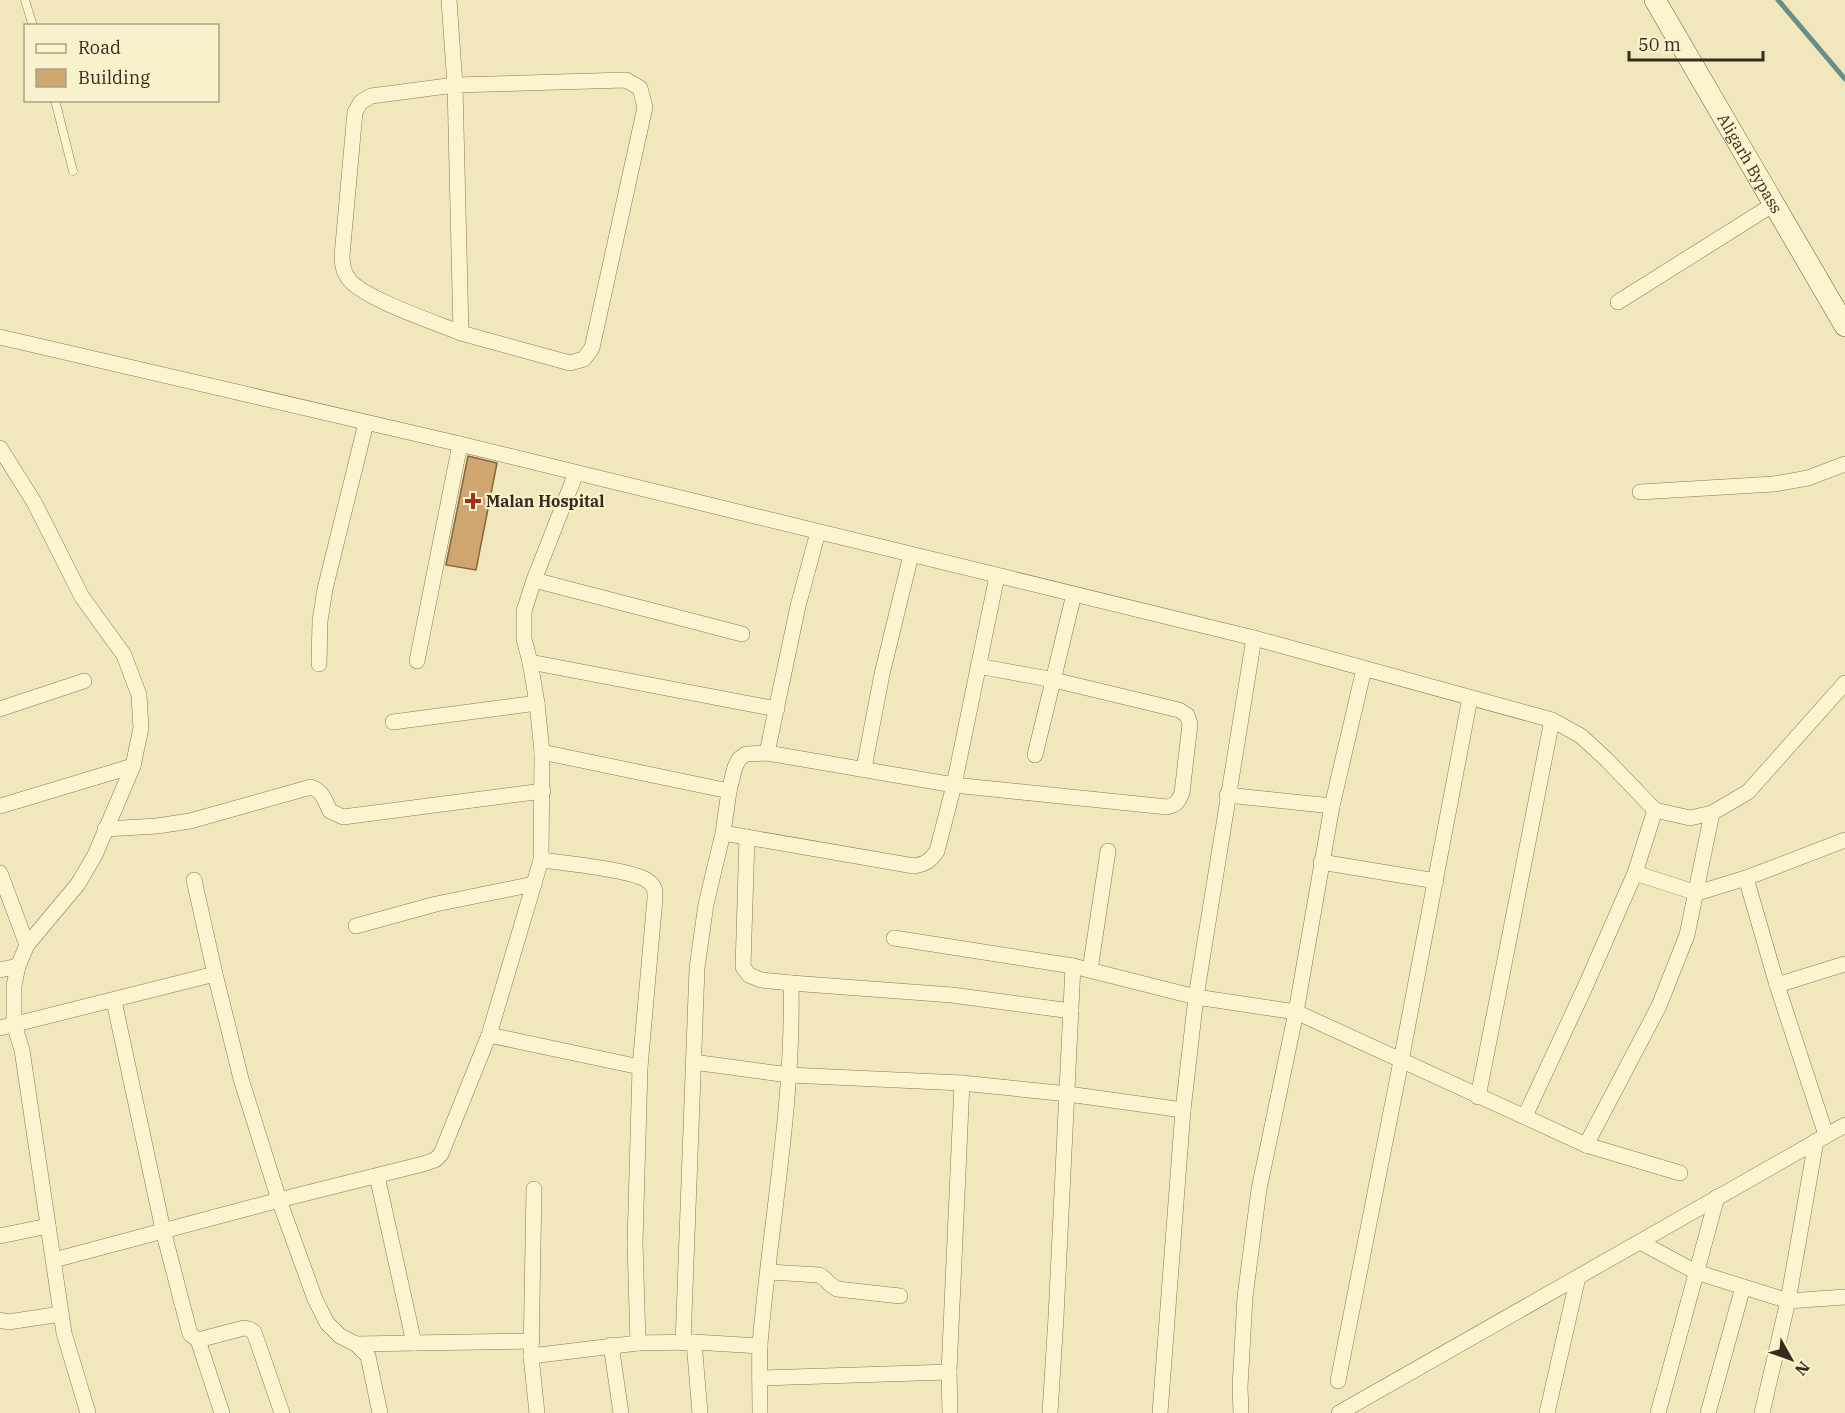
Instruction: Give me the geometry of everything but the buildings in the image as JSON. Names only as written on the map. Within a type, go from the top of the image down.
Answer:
[{"type":"main road","name":"Aligarh Bypass","points":[[1655,0],[1845,326]]},
{"type":"street","points":[[449,0],[455,86],[461,333]]},
{"type":"street","points":[[626,80],[640,88],[645,107],[592,348],[584,359],[570,363],[461,333],[363,293],[349,280],[343,268],[342,256],[355,112],[361,102],[371,96],[455,86],[626,80]]},
{"type":"street","points":[[1618,302],[1774,204]]},
{"type":"street","points":[[0,338],[460,444],[1254,638],[1552,720],[1581,736],[1655,810],[1690,818],[1712,813],[1748,792],[1845,683]]},
{"type":"street","points":[[319,664],[320,621],[325,589],[366,423]]},
{"type":"street","points":[[417,661],[460,444]]},
{"type":"street","points":[[0,448],[34,502],[82,597],[124,655],[139,695],[141,728],[133,766],[95,855],[78,884],[27,945],[18,966],[7,1026],[22,1050],[64,1333],[88,1413]]},
{"type":"street","points":[[1640,492],[1774,484],[1808,478],[1845,464]]},
{"type":"street","points":[[54,1260],[377,1176],[435,1160],[441,1154],[489,1035],[541,860],[542,752],[537,702],[524,639],[524,611],[576,473]]},
{"type":"street","points":[[767,753],[798,606],[818,532]]},
{"type":"street","points":[[864,768],[882,675],[911,555]]},
{"type":"street","points":[[723,833],[914,866],[924,864],[932,858],[937,850],[954,784],[997,576]]},
{"type":"street","points":[[534,580],[742,634]]},
{"type":"street","points":[[1035,755],[1074,594]]},
{"type":"street","points":[[1160,1413],[1183,1110],[1196,997],[1254,638]]},
{"type":"street","points":[[530,662],[777,709]]},
{"type":"street","points":[[700,1413],[688,1342],[697,968],[706,904],[723,833],[729,791],[739,759],[746,754],[767,753],[954,784],[1167,807],[1173,806],[1182,793],[1190,724],[1187,715],[1179,710],[1054,680],[978,666]]},
{"type":"street","points":[[1241,1413],[1240,1387],[1245,1297],[1259,1189],[1296,1012],[1332,806],[1364,669]]},
{"type":"street","points":[[0,709],[84,681]]},
{"type":"street","points":[[1338,1381],[1470,698]]},
{"type":"street","points":[[393,722],[537,702]]},
{"type":"street","points":[[1479,1097],[1552,720]]},
{"type":"street","points":[[542,752],[729,791]]},
{"type":"street","points":[[0,806],[133,766]]},
{"type":"street","points":[[105,829],[157,826],[190,821],[311,787],[322,794],[330,811],[343,817],[543,791]]},
{"type":"street","points":[[1227,795],[1332,806]]},
{"type":"street","points":[[1525,1116],[1635,873],[1655,810]]},
{"type":"street","points":[[1586,1145],[1659,1006],[1687,935],[1712,813]]},
{"type":"street","points":[[747,837],[743,967],[749,975],[761,980],[791,984],[952,995],[1071,1011]]},
{"type":"street","points":[[1635,873],[1697,893],[1746,878],[1845,840]]},
{"type":"street","points":[[1090,970],[1108,851]]},
{"type":"street","points":[[541,860],[622,873],[647,880],[655,888],[656,898],[640,1067],[634,1243],[638,1343]]},
{"type":"street","points":[[1322,862],[1436,881]]},
{"type":"street","points":[[0,873],[27,945]]},
{"type":"street","points":[[1746,878],[1821,1138],[1788,1301],[1762,1413]]},
{"type":"street","points":[[194,880],[241,1079],[279,1200],[315,1299],[327,1323],[340,1336],[356,1344],[368,1356],[380,1413]]},
{"type":"street","points":[[356,926],[436,904],[534,884]]},
{"type":"street","points":[[894,938],[1073,966],[1196,997],[1296,1012],[1586,1145],[1680,1173]]},
{"type":"street","points":[[1777,985],[1845,964]]},
{"type":"street","points":[[0,970],[18,966]]},
{"type":"street","points":[[1050,1413],[1073,966]]},
{"type":"street","points":[[7,1026],[215,974]]},
{"type":"street","points":[[760,1413],[760,1346],[789,1075],[792,1025],[791,984]]},
{"type":"street","points":[[114,1001],[163,1230],[190,1334],[198,1340],[222,1413]]},
{"type":"street","points":[[489,1035],[640,1067]]},
{"type":"street","points":[[693,1062],[789,1075],[962,1083],[1068,1094],[1183,1110]]},
{"type":"street","points":[[950,1413],[949,1372],[962,1083]]},
{"type":"street","points":[[1339,1413],[1845,1125]]},
{"type":"street","points":[[377,1176],[414,1343]]},
{"type":"street","points":[[534,1189],[532,1349],[537,1413]]},
{"type":"street","points":[[1658,1413],[1717,1197]]},
{"type":"street","points":[[0,1236],[48,1226]]},
{"type":"street","points":[[1640,1242],[1696,1272],[1788,1301],[1845,1297]]},
{"type":"street","points":[[769,1272],[819,1275],[837,1289],[900,1296]]},
{"type":"street","points":[[1547,1413],[1578,1277]]},
{"type":"street","points":[[1708,1413],[1743,1287]]},
{"type":"street","points":[[0,1320],[8,1322],[61,1314]]},
{"type":"street","points":[[198,1340],[244,1328],[254,1332],[282,1413]]},
{"type":"street","points":[[356,1344],[414,1343],[532,1349],[688,1342],[760,1346]]},
{"type":"street","points":[[611,1345],[621,1413]]},
{"type":"street","points":[[760,1378],[949,1372]]},
{"type":"lane","points":[[25,0],[32,24]]},
{"type":"lane","points":[[56,102],[73,171]]},
{"type":"waterway","points":[[1778,0],[1845,79]]},
{"type":"place","name":"Malan Hospital","points":[[473,501]]}]
